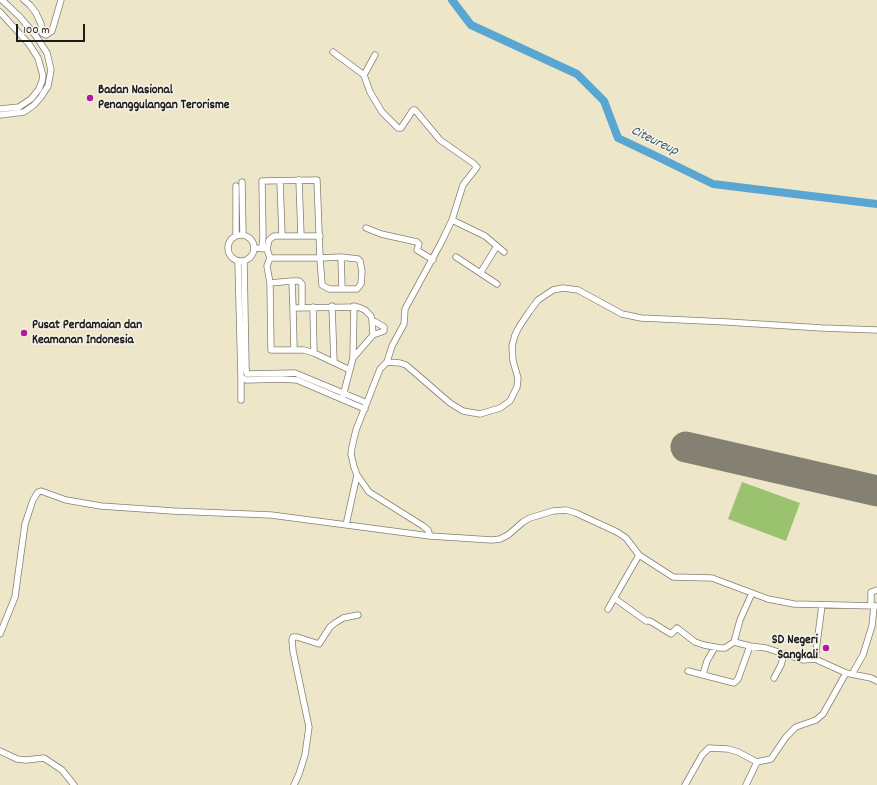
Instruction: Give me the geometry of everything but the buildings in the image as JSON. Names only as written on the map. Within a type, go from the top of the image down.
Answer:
[{"type":"street","points":[[24,0],[36,13],[41,24],[42,32],[46,35],[52,31],[61,0]]},
{"type":"street","points":[[0,108],[22,106],[30,99],[41,84],[43,76],[38,58],[23,36],[0,10],[4,2],[30,27],[43,46],[50,62],[51,75],[48,86],[37,102],[24,112],[0,115]]},
{"type":"street","points":[[333,52],[364,75],[370,92],[382,112],[398,128],[401,128],[413,110],[415,110],[440,140],[476,166],[476,170],[463,185],[452,220],[433,260],[426,269],[405,309],[404,324],[392,346],[387,362],[380,369],[356,430],[351,454],[357,475],[368,492],[423,526],[428,530],[430,536]]},
{"type":"street","points":[[364,75],[375,55]]},
{"type":"street","points":[[22,106],[24,112]]},
{"type":"street","points":[[270,258],[320,258],[341,257],[358,259],[360,261],[362,271],[361,284],[359,288],[329,289],[322,286],[320,258],[317,181],[315,179],[262,181],[263,236],[265,249],[270,258],[267,266],[270,283],[270,348],[272,350],[294,349],[314,353],[350,370]]},
{"type":"street","points":[[300,180],[301,236]]},
{"type":"street","points":[[280,181],[282,236]]},
{"type":"street","points":[[242,182],[243,235]]},
{"type":"street","points":[[236,186],[236,236]]},
{"type":"street","points":[[452,220],[485,236],[504,252]]},
{"type":"street","points":[[366,228],[381,234],[417,242],[419,244],[417,250],[433,260]]},
{"type":"street","points":[[243,235],[251,240],[254,248],[251,256],[241,261],[231,257],[228,250],[230,240],[236,236],[243,235]]},
{"type":"street","points":[[265,249],[271,237],[320,236]]},
{"type":"street","points":[[481,272],[497,246]]},
{"type":"street","points":[[254,248],[265,249]]},
{"type":"street","points":[[341,257],[342,289]]},
{"type":"street","points":[[456,257],[498,284]]},
{"type":"street","points":[[241,261],[242,400]]},
{"type":"street","points":[[241,261],[246,372],[250,374],[294,373],[366,406]]},
{"type":"street","points":[[270,283],[299,281],[302,284],[302,307]]},
{"type":"street","points":[[292,282],[294,349]]},
{"type":"street","points":[[387,362],[400,363],[406,366],[450,403],[463,411],[480,414],[500,408],[510,401],[517,387],[518,378],[513,361],[512,346],[519,327],[528,312],[538,300],[553,290],[563,288],[578,290],[616,312],[636,317],[877,330]]},
{"type":"street","points":[[332,306],[334,362]]},
{"type":"street","points":[[343,396],[353,358],[354,306]]},
{"type":"street","points":[[293,308],[354,306],[365,310],[371,316],[373,335]]},
{"type":"street","points":[[313,307],[314,353]]},
{"type":"street","points":[[353,358],[373,335],[384,331],[381,325],[372,320]]},
{"type":"street","points":[[241,377],[246,380],[297,380],[343,396]]},
{"type":"street","points":[[346,525],[357,475]]},
{"type":"street","points":[[0,634],[15,597],[25,524],[33,500],[38,492],[44,492],[66,500],[101,506],[271,515],[430,536],[497,540],[508,536],[523,522],[530,518],[553,511],[566,510],[576,512],[617,532],[626,538],[639,555],[673,577],[708,578],[788,603],[874,606]]},
{"type":"street","points":[[608,609],[639,555]]},
{"type":"street","points":[[852,674],[863,655],[872,626],[874,606],[872,592],[877,590]]},
{"type":"street","points":[[614,598],[646,621],[671,634],[677,628],[695,642],[725,648],[734,642],[740,620],[752,593]]},
{"type":"street","points":[[815,659],[822,605]]},
{"type":"street","points":[[294,785],[303,762],[309,727],[293,651],[293,637],[319,644],[335,623],[343,618],[358,616]]},
{"type":"street","points":[[734,642],[766,648],[803,660],[815,659],[846,673],[877,681]]},
{"type":"street","points":[[688,671],[731,682],[737,682],[750,646]]},
{"type":"street","points":[[703,674],[707,661],[715,647]]},
{"type":"street","points":[[774,678],[781,665],[784,654]]},
{"type":"street","points":[[685,785],[702,755],[709,748],[728,749],[738,752],[757,762],[771,759],[786,737],[796,727],[816,720],[824,714],[846,673]]},
{"type":"street","points":[[0,751],[17,759],[26,760],[44,758],[62,770],[74,785]]},
{"type":"street","points":[[746,785],[757,762]]},
{"type":"green space","points":[[742,482],[800,503],[786,541],[728,519]]},
{"type":"waterway","name":"Citeureup","points":[[452,0],[471,25],[577,74],[604,101],[618,138],[713,184],[877,204]]},
{"type":"runway","points":[[686,447],[877,491]]},
{"type":"place","name":"Badan Nasional Penanggulangan Terorisme","points":[[90,98]]},
{"type":"place","name":"Pusat Perdamaian dan Keamanan Indonesia","points":[[24,333]]},
{"type":"place","name":"SD Negeri Sangkali","points":[[826,648]]}]
